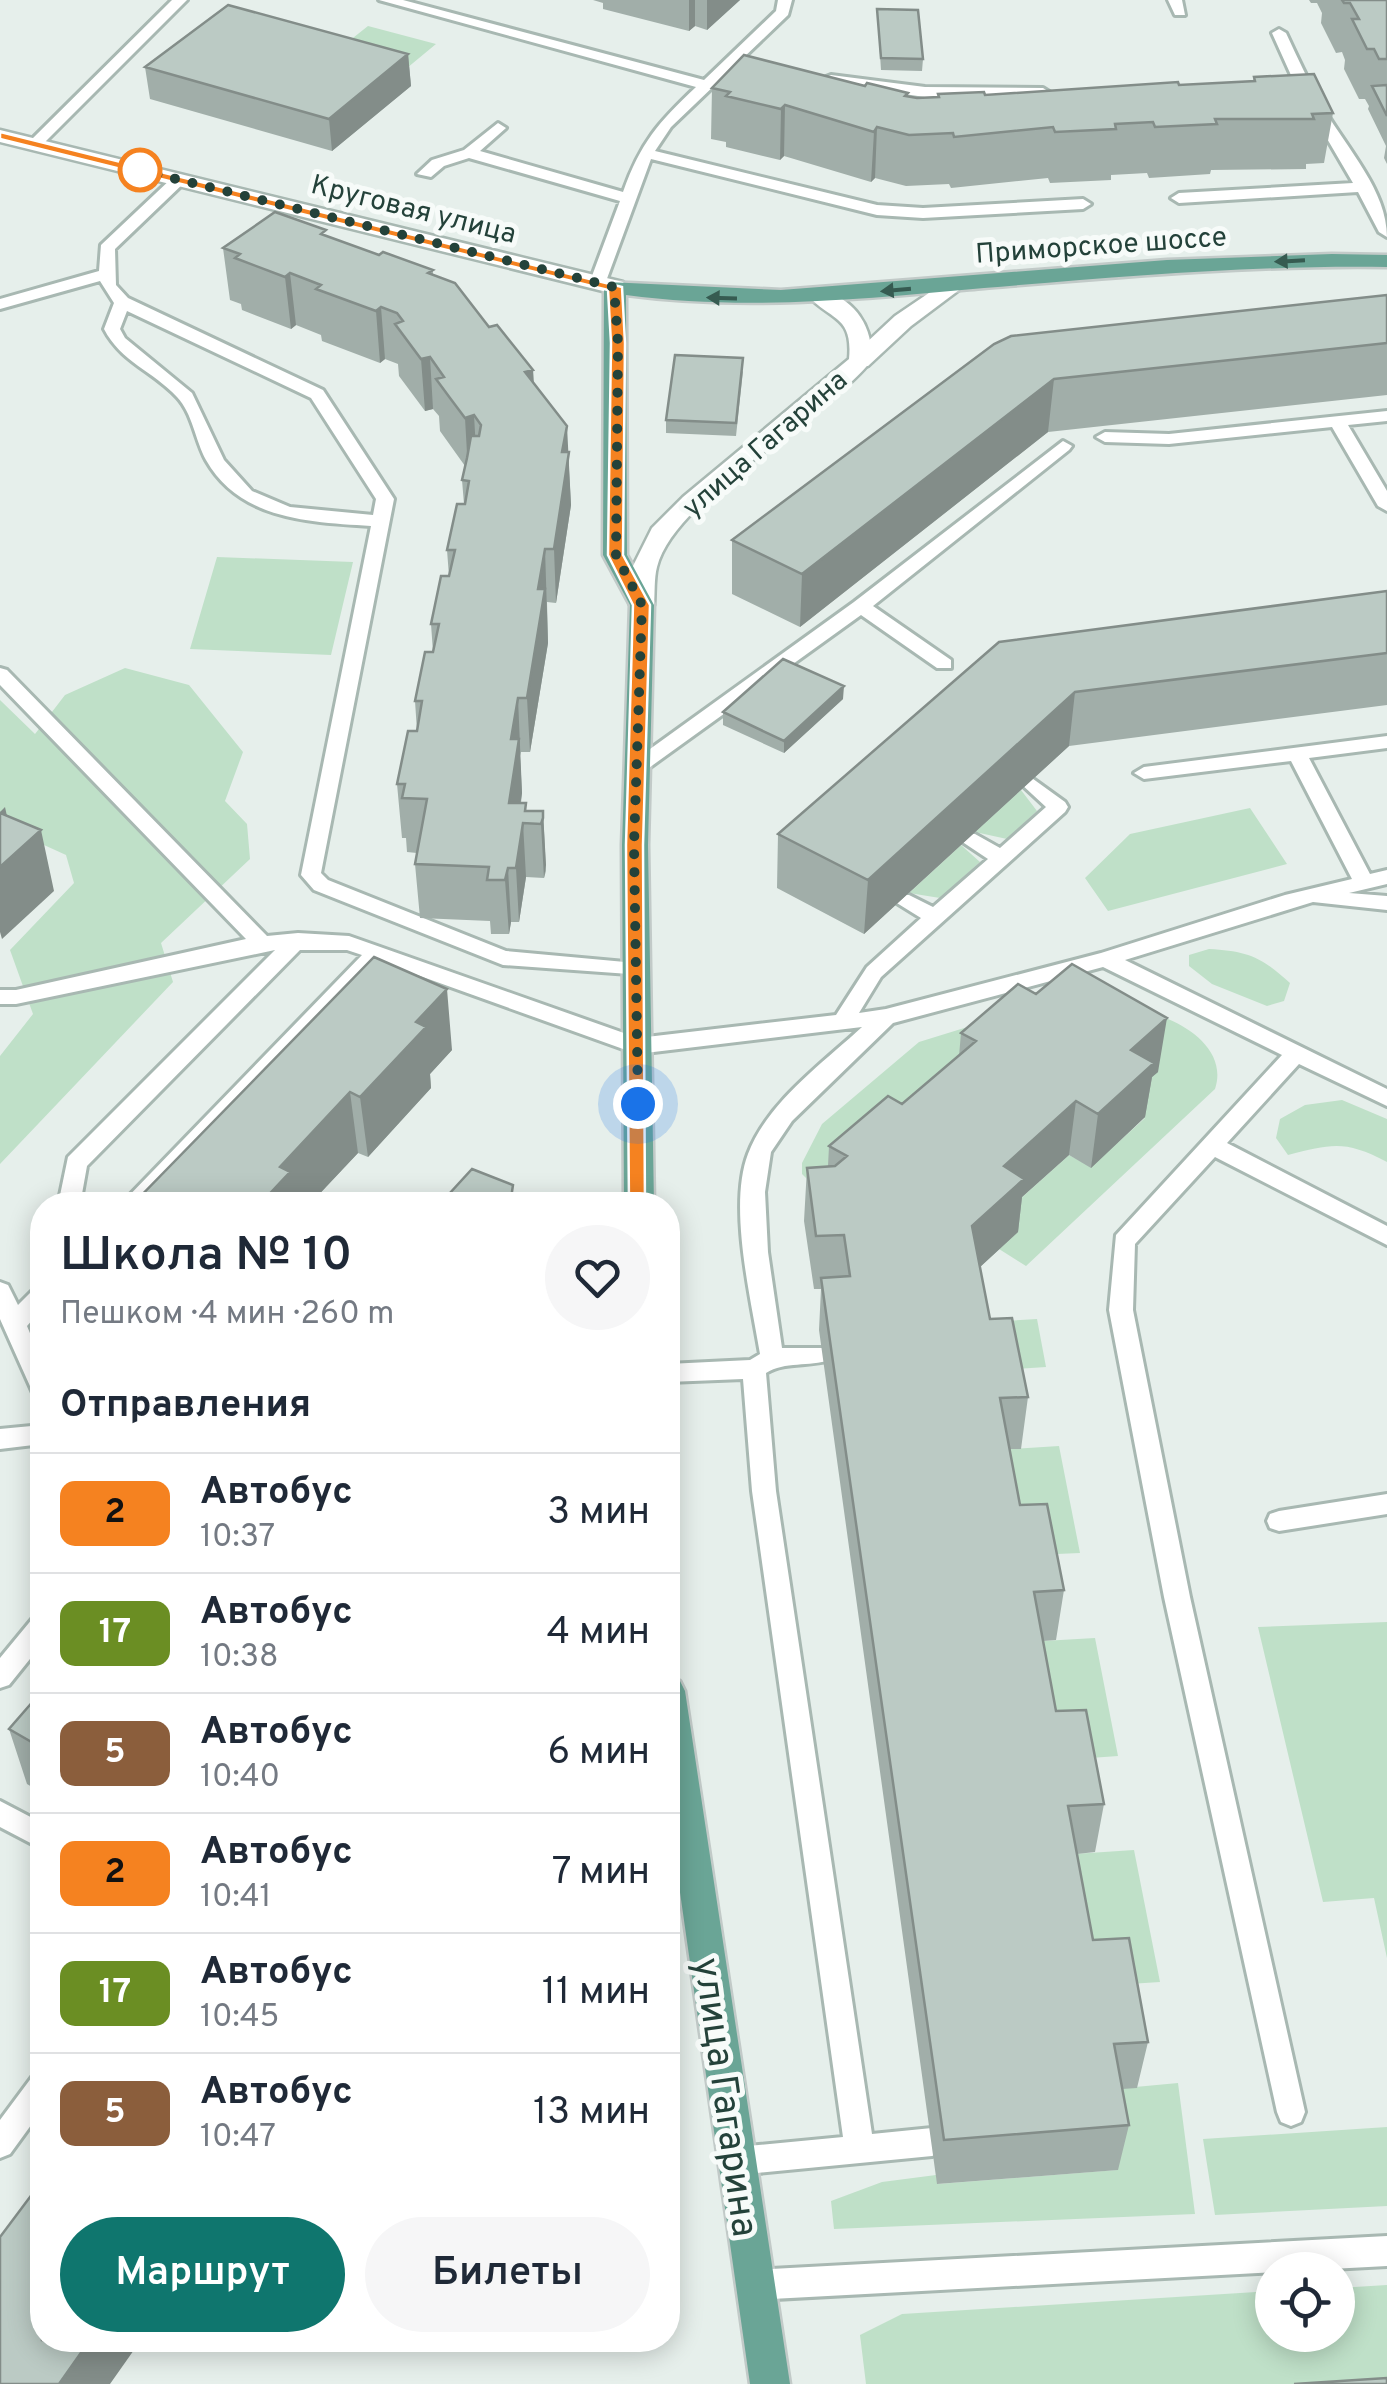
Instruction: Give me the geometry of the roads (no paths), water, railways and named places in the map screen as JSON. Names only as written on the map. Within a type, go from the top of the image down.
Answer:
[{"type":"main road","name":"Приморское шоссе","points":[[819,296],[1237,264],[1328,259],[1387,261]]},
{"type":"main road","name":"Круговая улица","points":[[606,285],[737,299],[819,296]]},
{"type":"main road","name":"улица Гагарина","points":[[606,285],[618,343],[616,555],[642,605],[634,845],[638,1192]]},
{"type":"main road","name":"улица Гагарина","points":[[680,1773],[770,2384]]},
{"type":"street","name":"Круговая улица","points":[[0,136],[606,285]]},
{"type":"street","points":[[860,361],[950,285]]},
{"type":"street","name":"улица Гагарина","points":[[642,605],[645,566],[661,533],[691,502],[860,361],[864,338],[852,318],[819,296]]},
{"type":"lane","points":[[34,145],[180,0]]},
{"type":"lane","points":[[386,0],[706,85]]},
{"type":"lane","points":[[606,285],[627,198],[645,153],[666,124],[783,12],[785,0]]},
{"type":"lane","points":[[1279,33],[1297,80],[1366,188],[1387,232]]},
{"type":"lane","points":[[735,58],[752,62]]},
{"type":"lane","points":[[822,78],[925,92],[1056,92]]},
{"type":"lane","points":[[1278,81],[1297,80]]},
{"type":"lane","points":[[424,174],[438,163],[469,154],[498,128]]},
{"type":"lane","points":[[645,153],[876,210],[923,213],[1083,204]]},
{"type":"lane","points":[[469,154],[627,198]]},
{"type":"lane","points":[[179,180],[108,248],[108,286],[122,302],[316,394],[384,499],[311,874],[321,885],[503,958],[636,970]]},
{"type":"lane","points":[[1179,198],[1366,188]]},
{"type":"lane","points":[[0,304],[108,274]]},
{"type":"lane","points":[[122,302],[112,329],[120,348],[183,392],[217,465],[244,495],[289,514],[380,520]]},
{"type":"lane","points":[[1105,437],[1169,440],[1387,416]]},
{"type":"lane","points":[[1337,421],[1387,506]]},
{"type":"lane","points":[[639,766],[860,606],[1063,446]]},
{"type":"lane","points":[[860,606],[944,664]]},
{"type":"lane","points":[[0,674],[262,943]]},
{"type":"lane","points":[[1144,773],[1387,742]]},
{"type":"lane","points":[[1297,753],[1364,880]]},
{"type":"lane","points":[[843,1021],[874,972],[1058,808],[1029,782]]},
{"type":"lane","points":[[968,839],[1002,858]]},
{"type":"lane","points":[[0,996],[16,997],[262,943],[348,943],[637,1046],[886,1017],[1105,958],[1292,900],[1387,877]]},
{"type":"lane","points":[[1292,900],[1328,898],[1387,903]]},
{"type":"lane","points":[[902,900],[936,917]]},
{"type":"lane","points":[[71,1192],[76,1162],[298,940]]},
{"type":"lane","points":[[143,1192],[377,953]]},
{"type":"lane","points":[[1105,958],[1387,1098]]},
{"type":"lane","points":[[860,2148],[764,1490],[763,1363],[752,1199],[757,1155],[780,1120],[886,1017]]},
{"type":"lane","points":[[1291,2112],[1177,1598],[1120,1310],[1124,1241],[1296,1054]]},
{"type":"lane","points":[[1213,1146],[1387,1236]]},
{"type":"lane","points":[[0,1291],[30,1361]]},
{"type":"lane","points":[[14,1324],[30,1308]]},
{"type":"lane","points":[[680,1373],[822,1354]]},
{"type":"lane","points":[[0,1439],[30,1436]]},
{"type":"lane","points":[[1279,1521],[1387,1504]]},
{"type":"lane","points":[[0,1676],[30,1640]]},
{"type":"lane","points":[[0,1813],[30,1830]]},
{"type":"lane","points":[[0,2144],[30,2103]]},
{"type":"lane","points":[[736,2160],[932,2142]]},
{"type":"lane","points":[[755,2285],[1387,2252]]}]
